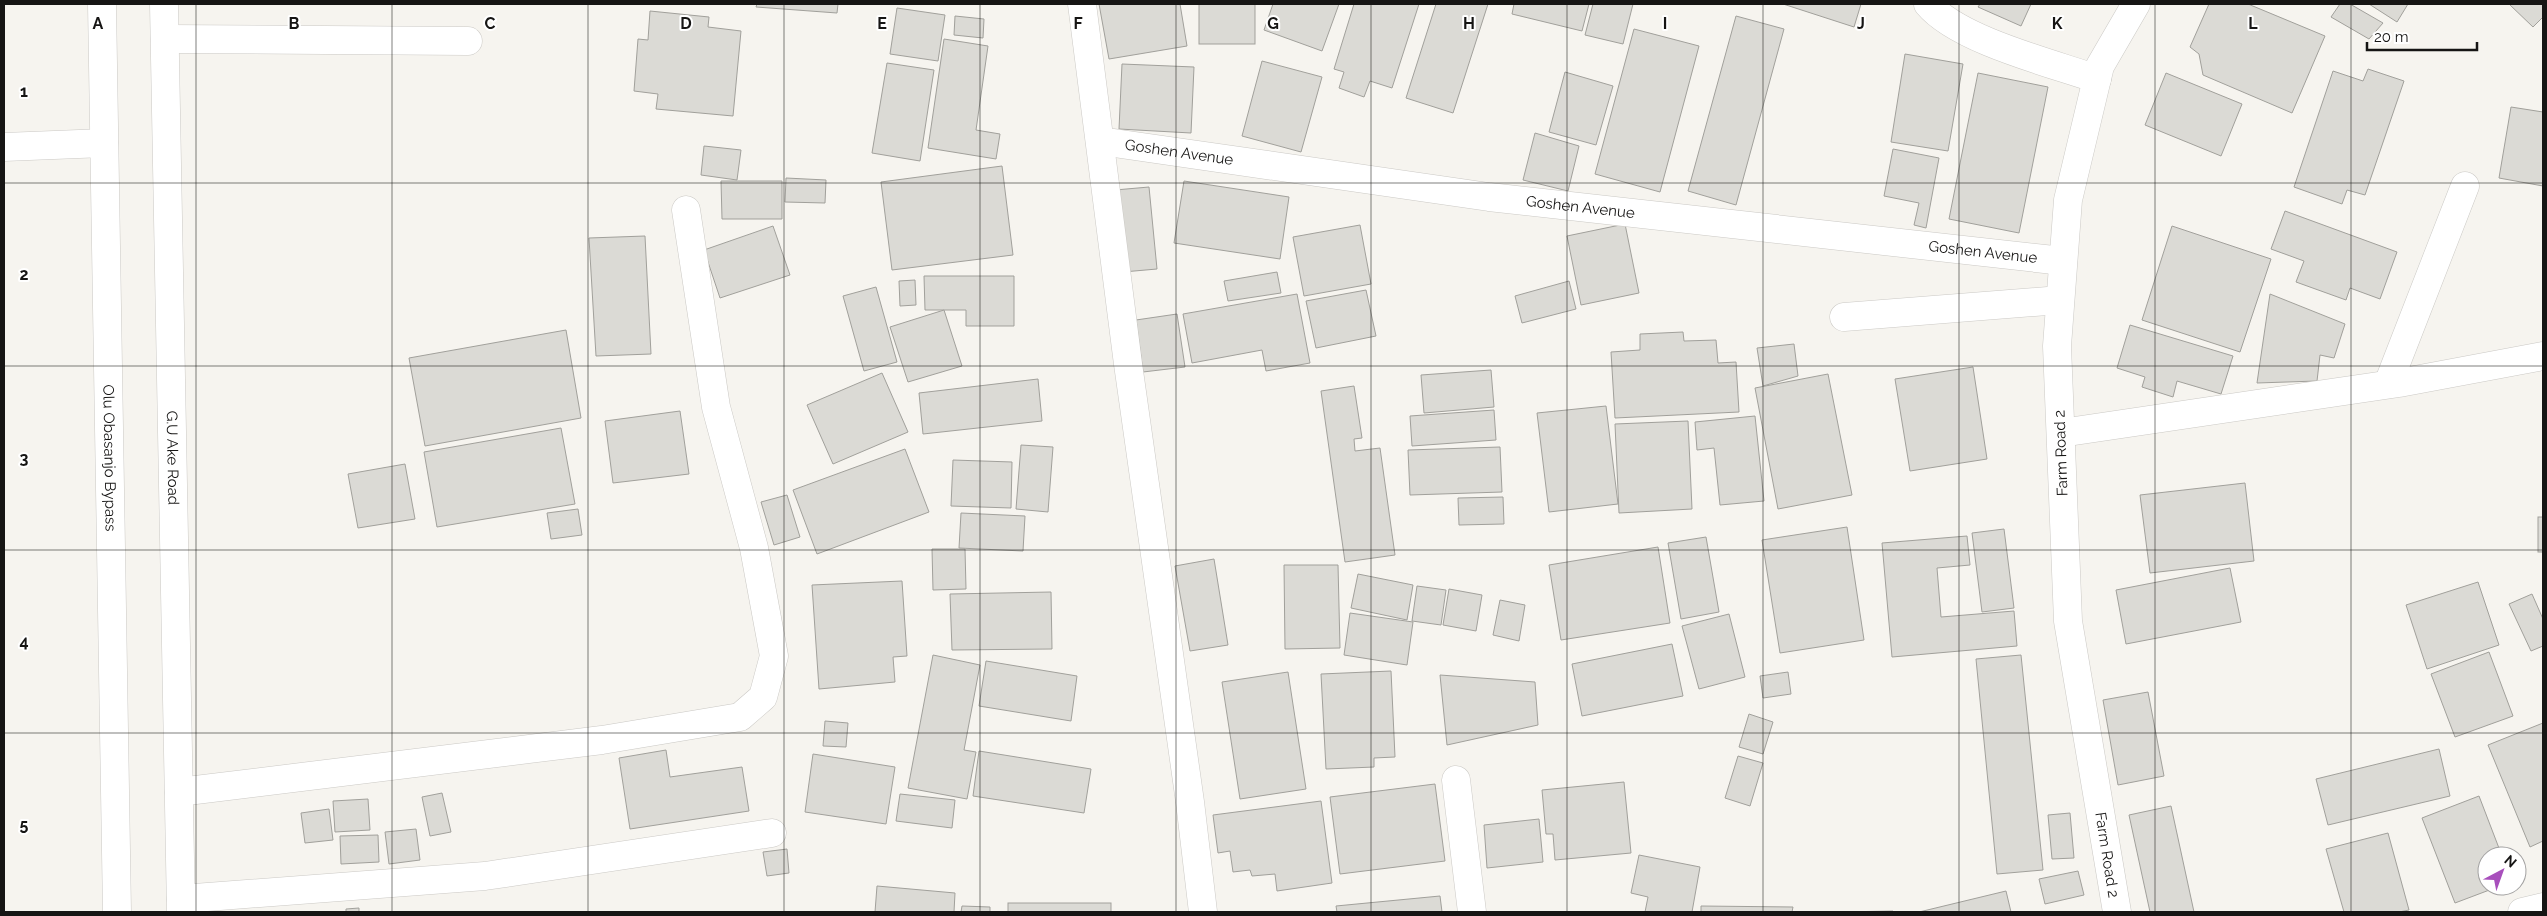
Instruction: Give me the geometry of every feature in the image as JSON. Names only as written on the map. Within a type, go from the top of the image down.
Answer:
[{"type":"street","name":"Olu Obasanjo Bypass","points":[[102,4],[118,912]]},
{"type":"street","name":"G.U Ake Road","points":[[164,4],[181,906]]},
{"type":"street","points":[[1082,4],[1128,364],[1190,802],[1203,912]]},
{"type":"street","points":[[1928,4],[1933,10],[1970,35],[2097,79]]},
{"type":"street","name":"Farm Road 2","points":[[2117,912],[2068,621],[2057,346],[2068,200],[2100,66],[2136,4]]},
{"type":"street","points":[[165,39],[468,41]]},
{"type":"street","name":"Goshen Avenue","points":[[1100,142],[1489,197],[2064,261]]},
{"type":"street","points":[[4,147],[104,143]]},
{"type":"street","points":[[2388,384],[2465,186]]},
{"type":"street","points":[[179,792],[602,740],[740,717],[763,697],[774,656],[754,548],[716,407],[686,210]]},
{"type":"street","points":[[1844,317],[2060,300]]},
{"type":"street","points":[[2060,433],[2388,384],[2543,356]]},
{"type":"street","points":[[1456,780],[1472,912]]},
{"type":"street","points":[[181,906],[485,876],[772,833]]},
{"type":"street","points":[[2522,912],[2543,907]]},
{"type":"building","points":[[757,4],[838,4],[837,13],[756,7]]},
{"type":"building","points":[[1099,4],[1180,4],[1187,46],[1109,59]]},
{"type":"building","points":[[1199,4],[1255,4],[1255,44],[1199,44]]},
{"type":"building","points":[[1273,4],[1339,4],[1322,51],[1264,30]]},
{"type":"building","points":[[1354,4],[1419,4],[1392,88],[1370,81],[1364,97],[1339,88],[1344,72],[1334,69]]},
{"type":"building","points":[[1436,4],[1488,4],[1453,113],[1406,98]]},
{"type":"building","points":[[1514,4],[1589,4],[1582,31],[1512,14]]},
{"type":"building","points":[[1593,4],[1633,4],[1623,44],[1585,35]]},
{"type":"building","points":[[1783,4],[1861,4],[1854,27]]},
{"type":"building","points":[[1980,4],[2031,4],[2021,26],[1978,7]]},
{"type":"building","points":[[2209,4],[2248,4],[2325,36],[2292,113],[2203,75],[2199,54],[2190,47]]},
{"type":"building","points":[[2340,4],[2350,4],[2383,23],[2369,39],[2331,17]]},
{"type":"building","points":[[2369,4],[2408,4],[2397,22]]},
{"type":"building","points":[[2509,4],[2543,4],[2543,17],[2533,27]]},
{"type":"building","points":[[897,8],[945,15],[938,61],[890,54]]},
{"type":"building","points":[[650,11],[709,17],[708,27],[741,31],[733,116],[656,109],[658,94],[634,91],[638,39],[648,40]]},
{"type":"building","points":[[955,16],[984,19],[983,38],[954,35]]},
{"type":"building","points":[[1736,16],[1784,29],[1736,205],[1688,191]]},
{"type":"building","points":[[1634,29],[1699,46],[1660,192],[1595,174]]},
{"type":"building","points":[[944,39],[988,46],[976,130],[1000,134],[996,159],[928,148]]},
{"type":"building","points":[[1905,54],[1963,64],[1948,151],[1891,142]]},
{"type":"building","points":[[1262,61],[1322,77],[1301,152],[1242,136]]},
{"type":"building","points":[[887,63],[934,70],[920,161],[872,153]]},
{"type":"building","points":[[1122,64],[1194,67],[1191,133],[1119,129]]},
{"type":"building","points":[[2368,69],[2404,81],[2365,195],[2347,190],[2342,204],[2294,187],[2333,71],[2363,81]]},
{"type":"building","points":[[1565,72],[1613,86],[1596,145],[1549,132]]},
{"type":"building","points":[[1978,73],[2048,87],[2019,233],[1949,219]]},
{"type":"building","points":[[2166,73],[2242,104],[2221,156],[2145,125]]},
{"type":"building","points":[[2511,107],[2543,112],[2543,186],[2499,178]]},
{"type":"building","points":[[1535,133],[1579,146],[1568,191],[1523,180]]},
{"type":"building","points":[[704,146],[741,150],[737,180],[701,175]]},
{"type":"building","points":[[1893,149],[1939,158],[1926,228],[1914,225],[1919,203],[1884,196]]},
{"type":"building","points":[[1002,166],[1013,255],[892,270],[881,182]]},
{"type":"building","points":[[786,178],[826,180],[825,203],[785,202]]},
{"type":"building","points":[[721,181],[782,181],[782,219],[722,219]]},
{"type":"building","points":[[1184,181],[1289,197],[1280,259],[1174,243]]},
{"type":"building","points":[[1149,187],[1157,269],[1123,272],[1115,190]]},
{"type":"building","points":[[2285,211],[2397,252],[2380,299],[2350,288],[2346,300],[2296,282],[2304,261],[2271,249]]},
{"type":"building","points":[[1625,224],[1639,293],[1581,305],[1567,236]]},
{"type":"building","points":[[1360,225],[1371,284],[1304,296],[1293,237]]},
{"type":"building","points":[[773,226],[790,275],[720,298],[704,250]]},
{"type":"building","points":[[2172,226],[2271,259],[2240,352],[2142,320]]},
{"type":"building","points":[[645,236],[651,354],[596,356],[589,238]]},
{"type":"building","points":[[1277,272],[1281,293],[1228,301],[1224,281]]},
{"type":"building","points":[[924,276],[1014,276],[1014,326],[966,326],[966,310],[925,310]]},
{"type":"building","points":[[915,280],[916,305],[900,306],[899,281]]},
{"type":"building","points":[[1569,281],[1576,309],[1522,323],[1515,296]]},
{"type":"building","points":[[876,287],[897,362],[864,371],[843,296]]},
{"type":"building","points":[[1366,290],[1376,336],[1316,348],[1306,301]]},
{"type":"building","points":[[1297,294],[1310,363],[1266,371],[1262,350],[1192,363],[1183,314]]},
{"type":"building","points":[[2270,294],[2345,324],[2334,358],[2320,355],[2317,381],[2257,383]]},
{"type":"building","points":[[944,310],[962,366],[908,382],[890,327]]},
{"type":"building","points":[[1177,314],[1185,367],[1143,372],[1136,320]]},
{"type":"building","points":[[2130,325],[2233,356],[2221,394],[2177,381],[2173,397],[2142,387],[2145,377],[2117,368]]},
{"type":"building","points":[[566,330],[581,418],[425,446],[409,358]]},
{"type":"building","points":[[1683,332],[1684,341],[1716,340],[1718,363],[1736,362],[1739,412],[1615,418],[1611,352],[1640,350],[1640,334]]},
{"type":"building","points":[[1794,344],[1798,376],[1763,386],[1757,348]]},
{"type":"building","points":[[1973,367],[1987,459],[1910,471],[1895,379]]},
{"type":"building","points":[[1491,370],[1494,407],[1424,413],[1421,375]]},
{"type":"building","points":[[882,373],[908,432],[833,464],[807,405]]},
{"type":"building","points":[[1828,374],[1852,495],[1778,509],[1755,388]]},
{"type":"building","points":[[1038,379],[1042,421],[923,434],[919,393]]},
{"type":"building","points":[[1354,386],[1362,438],[1354,439],[1355,451],[1380,448],[1395,555],[1345,562],[1321,391]]},
{"type":"building","points":[[1606,406],[1618,504],[1549,512],[1537,413]]},
{"type":"building","points":[[1494,410],[1496,440],[1412,446],[1410,416]]},
{"type":"building","points":[[680,411],[689,474],[613,483],[605,421]]},
{"type":"building","points":[[1755,416],[1764,501],[1720,505],[1714,448],[1697,450],[1695,422]]},
{"type":"building","points":[[1688,421],[1692,509],[1619,513],[1615,424]]},
{"type":"building","points":[[561,428],[575,504],[437,527],[424,452]]},
{"type":"building","points":[[1021,445],[1053,447],[1048,512],[1016,509]]},
{"type":"building","points":[[1500,447],[1502,492],[1410,495],[1408,450]]},
{"type":"building","points":[[905,449],[929,512],[817,554],[793,490]]},
{"type":"building","points":[[953,460],[1012,462],[1011,508],[951,506]]},
{"type":"building","points":[[405,464],[415,519],[358,528],[348,474]]},
{"type":"building","points":[[2245,483],[2254,561],[2150,573],[2140,495]]},
{"type":"building","points":[[787,495],[800,537],[774,545],[761,502]]},
{"type":"building","points":[[1503,497],[1504,524],[1459,525],[1458,498]]},
{"type":"building","points":[[578,509],[582,535],[551,539],[547,513]]},
{"type":"building","points":[[961,513],[1025,516],[1023,551],[959,548]]},
{"type":"building","points":[[2538,517],[2543,517],[2543,552],[2538,552]]},
{"type":"building","points":[[1847,527],[1864,640],[1780,653],[1762,540]]},
{"type":"building","points":[[2004,529],[2014,608],[1982,612],[1972,533]]},
{"type":"building","points":[[1967,536],[1970,565],[1937,568],[1941,617],[2014,611],[2017,646],[1892,657],[1882,543]]},
{"type":"building","points":[[1706,537],[1719,612],[1681,619],[1668,543]]},
{"type":"building","points":[[1658,547],[1670,623],[1561,640],[1549,565]]},
{"type":"building","points":[[932,549],[965,549],[966,589],[933,590]]},
{"type":"building","points":[[1214,559],[1228,645],[1190,651],[1175,566]]},
{"type":"building","points":[[1284,565],[1338,565],[1340,648],[1285,649]]},
{"type":"building","points":[[2230,568],[2241,622],[2126,644],[2116,590]]},
{"type":"building","points":[[1358,574],[1413,585],[1407,620],[1351,608]]},
{"type":"building","points":[[902,581],[907,656],[893,657],[895,682],[819,689],[812,585]]},
{"type":"building","points":[[2478,582],[2499,645],[2427,669],[2406,605]]},
{"type":"building","points":[[1417,586],[1446,590],[1441,625],[1412,621]]},
{"type":"building","points":[[1449,589],[1482,595],[1476,631],[1443,625]]},
{"type":"building","points":[[1051,592],[1052,649],[952,650],[950,594]]},
{"type":"building","points":[[2532,594],[2543,619],[2543,646],[2531,651],[2509,604]]},
{"type":"building","points":[[1500,600],[1525,605],[1519,641],[1493,635]]},
{"type":"building","points":[[1350,613],[1413,622],[1407,665],[1344,655]]},
{"type":"building","points":[[1729,614],[1745,677],[1699,689],[1682,626]]},
{"type":"building","points":[[1672,644],[1683,696],[1582,716],[1572,664]]},
{"type":"building","points":[[2489,652],[2513,716],[2455,737],[2431,674]]},
{"type":"building","points":[[933,655],[980,665],[964,750],[976,752],[967,799],[908,788]]},
{"type":"building","points":[[2021,655],[2043,870],[1997,874],[1976,659]]},
{"type":"building","points":[[986,661],[1077,676],[1071,721],[979,706]]},
{"type":"building","points":[[1391,671],[1395,757],[1374,758],[1374,767],[1326,769],[1321,674]]},
{"type":"building","points":[[1288,672],[1306,789],[1240,799],[1222,682]]},
{"type":"building","points":[[1788,672],[1791,694],[1763,698],[1760,676]]},
{"type":"building","points":[[1440,675],[1535,682],[1538,725],[1447,745]]},
{"type":"building","points":[[2148,692],[2164,776],[2118,785],[2103,700]]},
{"type":"building","points":[[1749,714],[1773,722],[1763,754],[1739,747]]},
{"type":"building","points":[[825,721],[848,723],[846,747],[823,746]]},
{"type":"building","points":[[2543,723],[2543,841],[2530,847],[2488,745]]},
{"type":"building","points":[[2439,749],[2450,796],[2328,825],[2316,779]]},
{"type":"building","points":[[666,750],[670,777],[742,767],[749,811],[630,829],[619,758]]},
{"type":"building","points":[[979,751],[1091,769],[1084,813],[973,796]]},
{"type":"building","points":[[813,754],[895,767],[886,824],[805,812]]},
{"type":"building","points":[[1738,756],[1763,763],[1750,806],[1725,798]]},
{"type":"building","points":[[1624,782],[1631,853],[1555,860],[1553,834],[1546,834],[1542,790]]},
{"type":"building","points":[[1435,784],[1445,861],[1340,874],[1330,797]]},
{"type":"building","points":[[442,793],[451,832],[430,836],[422,797]]},
{"type":"building","points":[[900,794],[955,800],[952,828],[896,821]]},
{"type":"building","points":[[2479,796],[2498,846],[2477,846],[2477,895],[2455,903],[2422,818]]},
{"type":"building","points":[[368,799],[370,830],[335,832],[333,801]]},
{"type":"building","points":[[1321,801],[1332,883],[1277,891],[1275,874],[1252,876],[1250,870],[1233,872],[1230,851],[1218,853],[1213,815]]},
{"type":"building","points":[[2171,806],[2194,912],[2150,912],[2129,815]]},
{"type":"building","points":[[329,809],[333,840],[305,843],[301,813]]},
{"type":"building","points":[[2070,813],[2074,858],[2052,859],[2048,815]]},
{"type":"building","points":[[1539,819],[1543,862],[1487,868],[1484,825]]},
{"type":"building","points":[[416,829],[420,860],[389,864],[385,832]]},
{"type":"building","points":[[2388,833],[2409,910],[2399,912],[2344,912],[2326,849]]},
{"type":"building","points":[[378,835],[379,862],[341,864],[340,836]]},
{"type":"building","points":[[787,849],[789,873],[767,876],[763,852]]},
{"type":"building","points":[[1639,855],[1700,867],[1692,912],[1645,912],[1648,897],[1631,893]]},
{"type":"building","points":[[2078,871],[2084,895],[2045,904],[2039,879]]},
{"type":"building","points":[[877,886],[955,893],[954,912],[875,912]]},
{"type":"building","points":[[2006,891],[2011,912],[1919,912]]},
{"type":"building","points":[[1440,896],[1442,912],[1337,912],[1336,906]]},
{"type":"building","points":[[1008,903],[1111,903],[1111,912],[1008,912]]},
{"type":"building","points":[[962,906],[990,907],[990,912],[961,912]]},
{"type":"building","points":[[1701,906],[1793,907],[1792,912],[1701,912]]},
{"type":"building","points":[[359,908],[359,912],[346,912],[346,909]]},
{"type":"building","points":[[1893,911],[1894,912],[1839,912]]}]
